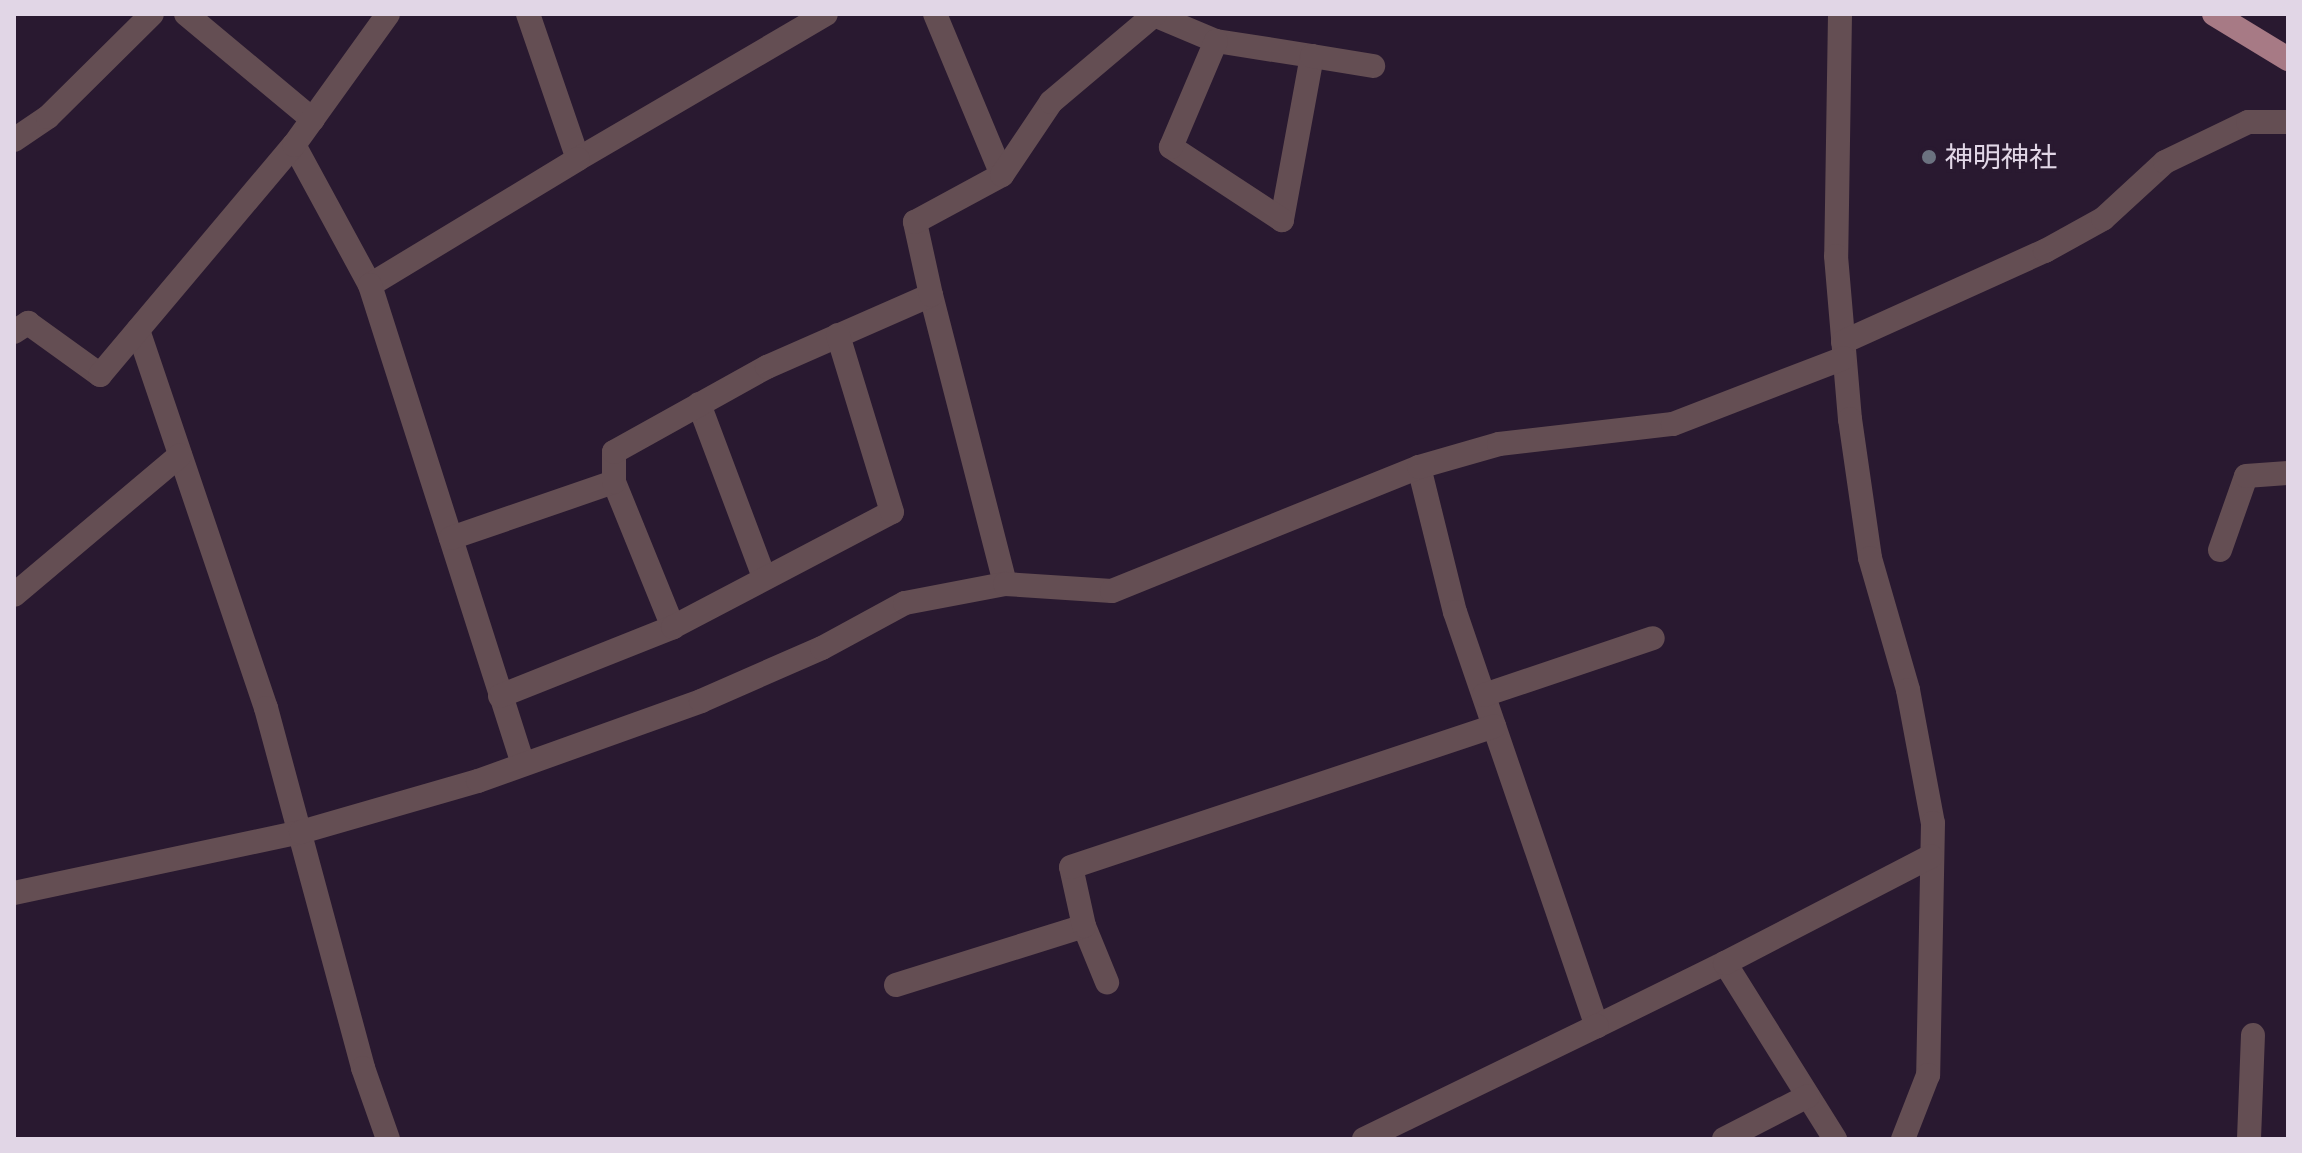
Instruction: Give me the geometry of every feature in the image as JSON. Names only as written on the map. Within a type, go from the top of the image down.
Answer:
[{"type":"main road","points":[[2214,14],[2288,59]]},
{"type":"street","points":[[14,140],[48,117],[152,14]]},
{"type":"street","points":[[186,14],[313,120]]},
{"type":"street","points":[[14,332],[28,323],[100,375],[294,145],[388,14]]},
{"type":"street","points":[[528,14],[578,159]]},
{"type":"street","points":[[370,285],[826,14]]},
{"type":"street","points":[[935,14],[1002,175]]},
{"type":"street","points":[[1005,584],[915,222],[1002,175],[1051,102],[1154,14],[1216,41],[1373,66]]},
{"type":"street","points":[[1840,14],[1836,256],[1844,350],[1870,558],[1913,717],[1933,823],[1933,1014],[1928,1075],[1903,1139]]},
{"type":"street","points":[[1216,41],[1171,147],[1282,220],[1312,56]]},
{"type":"street","points":[[14,893],[301,832],[523,764],[701,701],[822,648],[905,603],[1005,584],[1112,591],[1419,467],[1499,444],[1673,424],[1844,350],[2045,251],[2103,219],[2165,162],[2248,122],[2288,122]]},
{"type":"street","points":[[294,145],[370,285],[523,764]]},
{"type":"street","points":[[673,627],[614,482],[614,452],[699,404],[838,335],[931,295]]},
{"type":"street","points":[[138,330],[266,708],[363,1068],[388,1139]]},
{"type":"street","points":[[500,696],[673,627],[892,512],[838,335]]},
{"type":"street","points":[[699,404],[764,577]]},
{"type":"street","points":[[14,595],[180,455]]},
{"type":"street","points":[[1419,467],[1455,612],[1597,1026]]},
{"type":"street","points":[[2220,550],[2246,476],[2288,473]]},
{"type":"street","points":[[451,538],[614,482]]},
{"type":"street","points":[[1484,695],[1653,638]]},
{"type":"street","points":[[1107,982],[1084,926],[1071,867],[1494,726]]},
{"type":"street","points":[[1364,1139],[1725,963],[1931,856]]},
{"type":"street","points":[[896,985],[1084,926]]},
{"type":"street","points":[[1725,963],[1835,1139]]},
{"type":"street","points":[[2249,1139],[2253,1035]]},
{"type":"street","points":[[1724,1139],[1808,1096]]},
{"type":"place","name":"神明神社","points":[[1929,157]]}]
